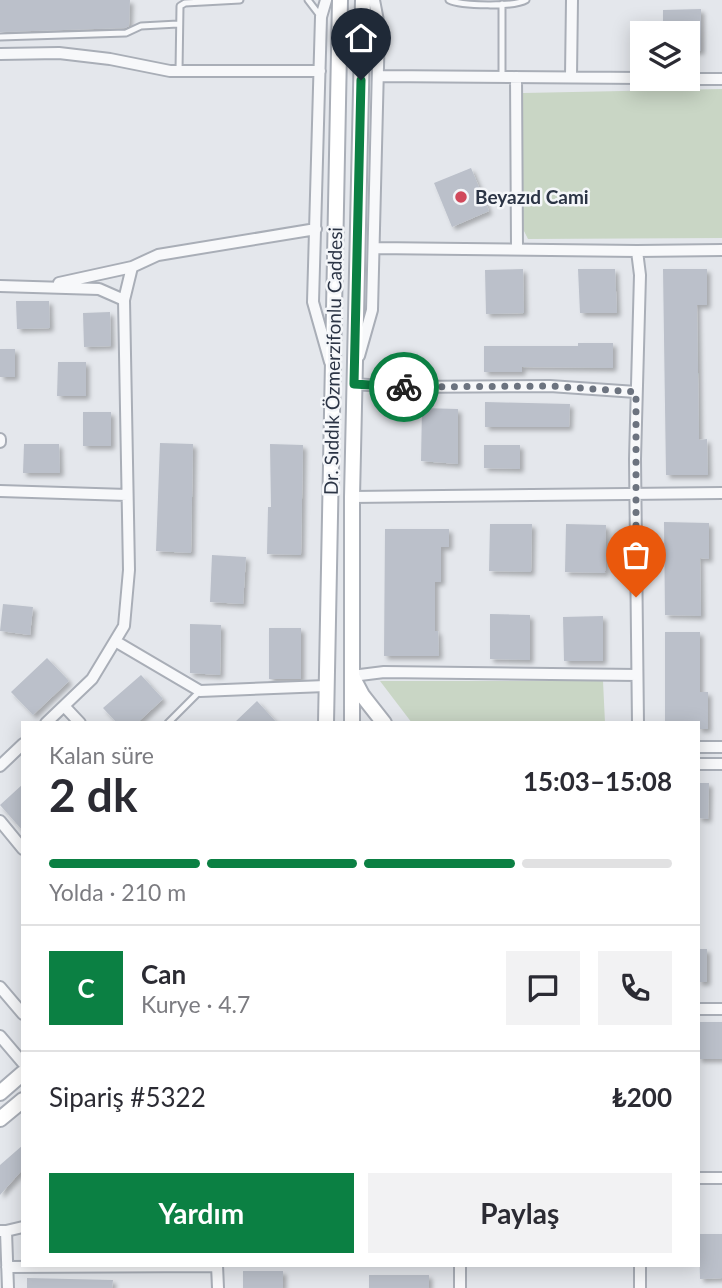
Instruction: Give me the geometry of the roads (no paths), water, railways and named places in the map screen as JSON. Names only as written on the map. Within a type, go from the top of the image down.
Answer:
[{"type":"main road","name":"Dr. Sıddık Özmerzifonlu Caddesi","points":[[326,721],[340,0]]},
{"type":"main road","name":"Dr. Sıddık Özmerzifonlu Caddesi","points":[[352,721],[352,497],[363,0]]},
{"type":"main road","points":[[352,676],[362,695],[382,721]]},
{"type":"main road","points":[[0,1093],[21,1075]]},
{"type":"main road","points":[[0,1119],[21,1102]]},
{"type":"street","points":[[326,0],[321,17],[313,302],[333,373]]},
{"type":"street","points":[[374,0],[379,26],[372,310],[354,378],[398,387],[550,386],[636,392]]},
{"type":"street","points":[[571,76],[572,0]]},
{"type":"street","points":[[0,54],[59,53],[179,71],[320,71]]},
{"type":"street","points":[[378,76],[630,78]]},
{"type":"street","points":[[516,77],[517,248]]},
{"type":"street","points":[[700,79],[722,79]]},
{"type":"street","points":[[25,286],[68,282],[132,267],[158,255],[316,229]]},
{"type":"street","points":[[374,248],[722,250]]},
{"type":"street","points":[[637,251],[640,275],[635,494],[638,721]]},
{"type":"street","points":[[50,721],[92,680],[124,626],[128,584],[124,300],[132,267]]},
{"type":"street","points":[[0,286],[99,289],[124,300]]},
{"type":"street","points":[[0,491],[127,495]]},
{"type":"street","points":[[352,497],[722,493]]},
{"type":"street","points":[[115,641],[200,691],[326,686]]},
{"type":"street","points":[[352,676],[384,672],[637,675]]},
{"type":"street","points":[[64,706],[78,721]]},
{"type":"street","points":[[0,766],[21,746]]},
{"type":"street","points":[[700,747],[722,747]]},
{"type":"street","points":[[700,764],[722,764]]},
{"type":"street","points":[[0,821],[21,847]]},
{"type":"street","points":[[0,987],[21,1012]]},
{"type":"street","points":[[700,1009],[722,1009]]},
{"type":"street","points":[[0,1036],[21,1061]]},
{"type":"street","points":[[700,1178],[722,1178]]},
{"type":"street","points":[[8,1288],[3,1231],[21,1227]]},
{"type":"street","points":[[7,1267],[21,1267]]},
{"type":"street","points":[[218,1267],[218,1288]]},
{"type":"street","points":[[460,1267],[460,1288]]},
{"type":"street","points":[[640,1267],[640,1288]]},
{"type":"lane","points":[[179,71],[180,6],[185,3],[240,0]]},
{"type":"lane","points":[[308,0],[321,17]]},
{"type":"lane","points":[[449,0],[456,3],[502,4],[519,4],[526,0]]},
{"type":"lane","points":[[502,4],[502,77]]},
{"type":"lane","points":[[0,37],[126,33],[141,26],[178,24]]},
{"type":"lane","points":[[170,721],[200,691]]},
{"type":"place","name":"Beyazıd Cami","points":[[461,197]]}]
